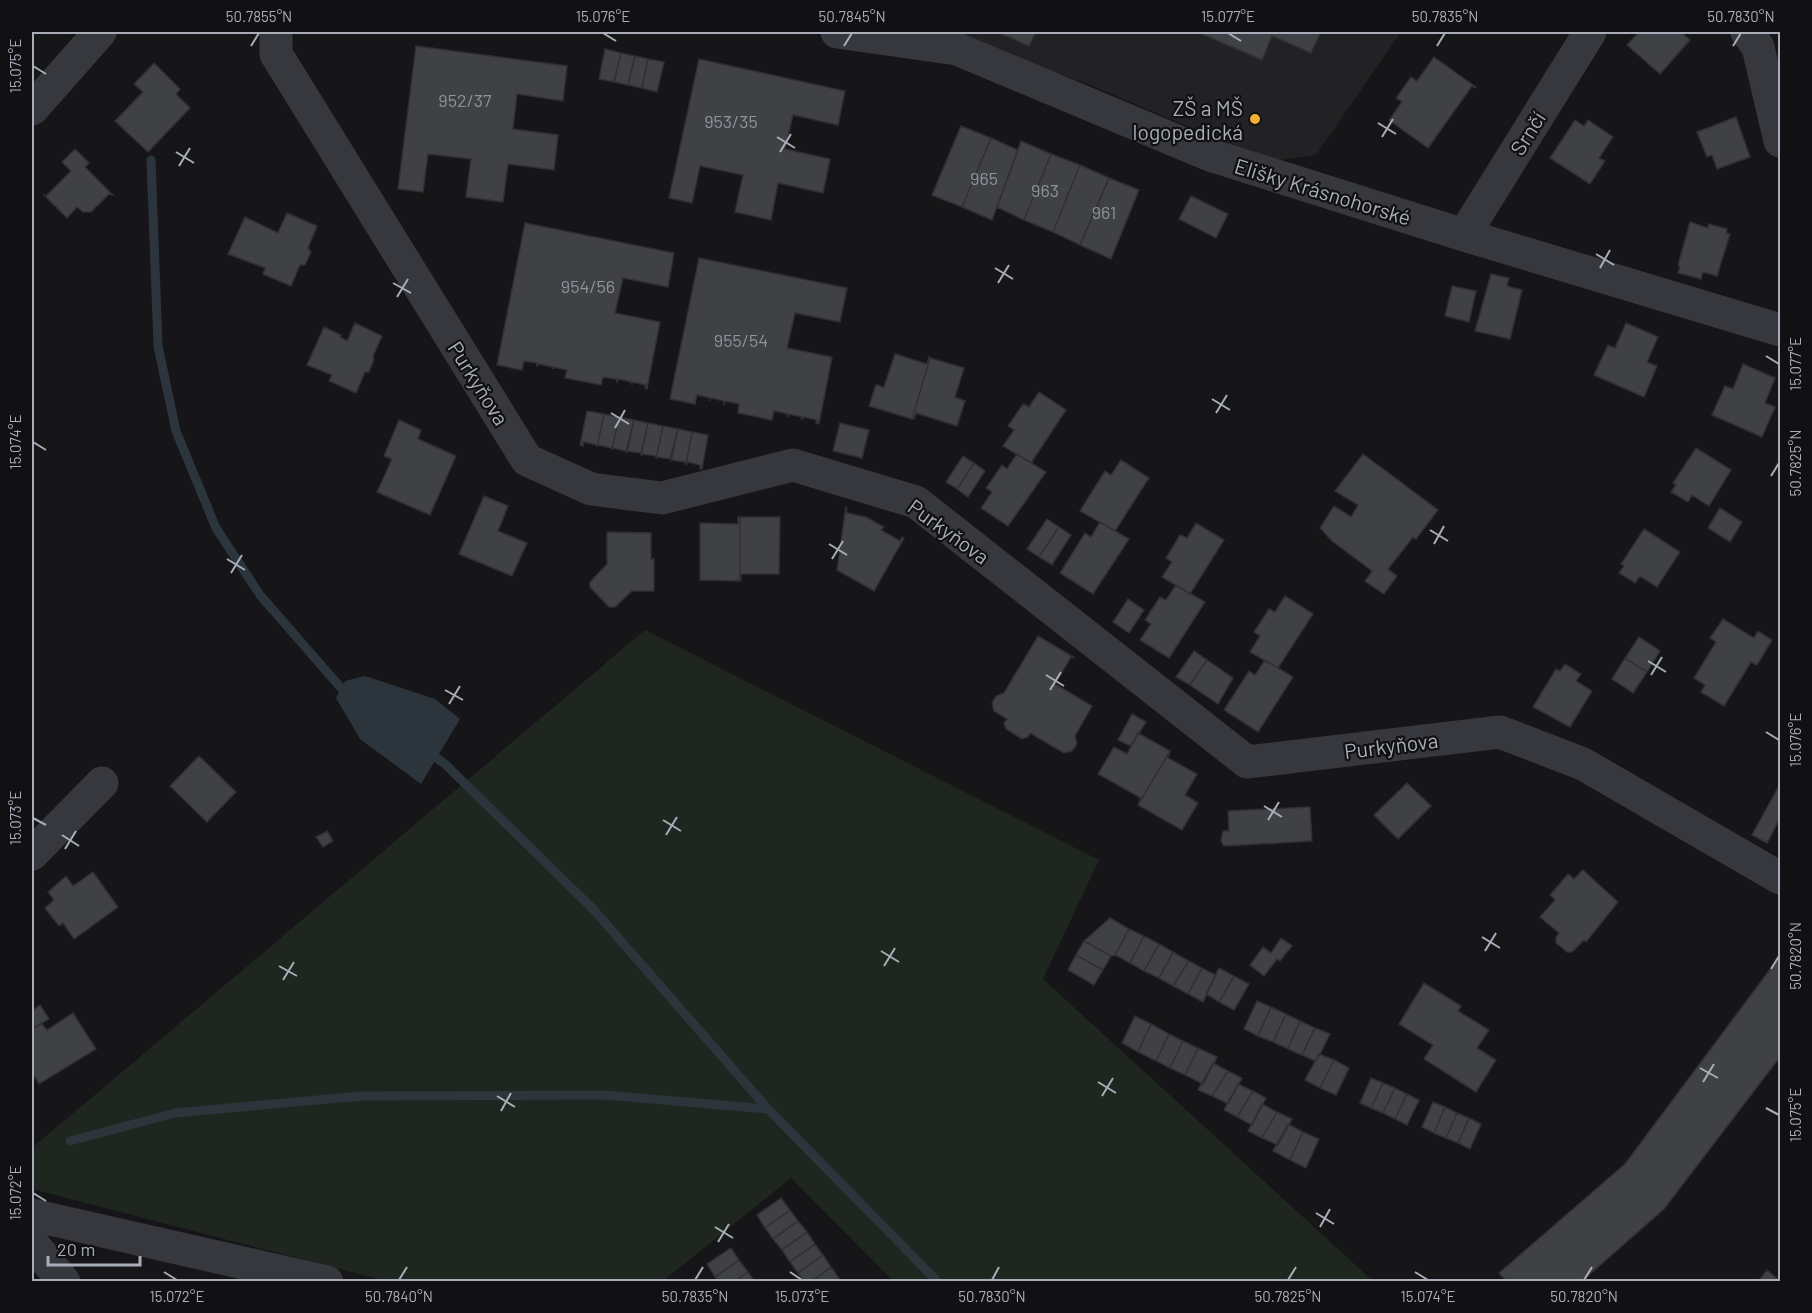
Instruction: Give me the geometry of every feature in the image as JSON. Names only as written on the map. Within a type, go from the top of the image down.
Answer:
[{"type":"street","points":[[32,109],[100,32]]},
{"type":"street","name":"Purkyňova","points":[[276,32],[276,54],[527,460],[591,489],[662,498],[793,465],[916,502],[1247,762],[1500,732],[1583,764],[1780,878]]},
{"type":"street","name":"Elišky Krásnohorské","points":[[837,32],[957,50],[1210,155],[1464,235],[1780,330]]},
{"type":"street","name":"Srnčí","points":[[1464,235],[1590,32]]},
{"type":"street","points":[[1747,32],[1758,47],[1780,141]]},
{"type":"street","points":[[32,854],[102,783]]},
{"type":"street","points":[[32,1215],[316,1280]]},
{"type":"street","points":[[32,1243],[64,1281]]},
{"type":"shaded area","name":"ZŠ a MŠ logopedická","points":[[932,32],[1401,32],[1316,155],[1270,161],[1083,82]]},
{"type":"shaded area","points":[[645,630],[1099,860],[1043,979],[1373,1281],[893,1281],[791,1178],[663,1281],[386,1281],[32,1189],[32,1148]]},
{"type":"shaded area","points":[[365,676],[435,699],[460,719],[421,784],[360,739],[336,698],[345,681]]},
{"type":"building","points":[[997,32],[1036,32],[1029,46]]},
{"type":"building","points":[[1197,32],[1321,32],[1311,53],[1272,36],[1262,60]]},
{"type":"building","points":[[1639,32],[1681,32],[1690,40],[1660,74],[1627,45]]},
{"type":"building","points":[[416,46],[567,66],[563,101],[517,94],[513,129],[558,135],[554,170],[508,164],[503,202],[466,197],[471,159],[428,154],[423,192],[398,189]]},
{"type":"building","points":[[605,49],[621,53],[614,82],[599,79]]},
{"type":"building","points":[[621,53],[635,56],[628,85],[614,82]]},
{"type":"building","points":[[635,56],[648,59],[642,88],[628,85]]},
{"type":"building","points":[[1434,57],[1476,87],[1472,86],[1428,148],[1389,120],[1402,102],[1396,98],[1411,77],[1417,81]]},
{"type":"building","points":[[648,59],[664,62],[657,92],[642,88]]},
{"type":"building","points":[[699,59],[845,91],[838,125],[793,115],[785,149],[830,159],[823,193],[778,183],[771,220],[735,212],[743,175],[700,166],[692,203],[669,198]]},
{"type":"building","points":[[154,63],[180,89],[176,94],[190,108],[148,152],[115,121],[143,92],[134,84]]},
{"type":"building","points":[[1736,117],[1750,157],[1717,169],[1712,155],[1707,157],[1697,132]]},
{"type":"building","points":[[1575,120],[1584,126],[1588,120],[1613,137],[1599,158],[1605,161],[1590,184],[1550,158]]},
{"type":"building","points":[[961,126],[991,138],[962,207],[932,195]]},
{"type":"building","points":[[991,138],[1018,150],[992,220],[962,207]]},
{"type":"building","points":[[1021,141],[1051,154],[1024,220],[997,207]]},
{"type":"building","points":[[75,149],[89,163],[85,167],[113,195],[109,194],[91,212],[83,212],[77,207],[67,218],[43,194],[46,196],[71,171],[62,162]]},
{"type":"building","points":[[1051,154],[1080,165],[1053,232],[1024,220]]},
{"type":"building","points":[[1080,165],[1109,178],[1080,245],[1053,232]]},
{"type":"building","points":[[1109,178],[1139,190],[1111,259],[1080,245]]},
{"type":"building","points":[[1191,196],[1228,214],[1216,238],[1179,219]]},
{"type":"building","points":[[287,213],[317,226],[308,248],[311,252],[305,265],[300,265],[291,286],[263,274],[265,268],[228,254],[245,217],[278,233]]},
{"type":"building","points":[[1690,222],[1708,228],[1709,224],[1727,229],[1726,233],[1730,234],[1717,276],[1703,272],[1701,279],[1678,273],[1680,266],[1678,265]]},
{"type":"building","points":[[525,223],[674,253],[668,287],[623,278],[615,313],[660,322],[647,389],[646,385],[632,382],[632,385],[631,382],[618,379],[617,382],[616,379],[603,377],[601,385],[565,378],[567,370],[553,367],[553,369],[539,364],[537,366],[537,363],[524,361],[522,370],[497,365]]},
{"type":"building","points":[[699,258],[847,288],[840,322],[795,313],[787,348],[832,357],[819,424],[816,423],[817,420],[804,417],[801,420],[802,417],[789,414],[787,417],[788,414],[774,411],[772,420],[738,413],[739,404],[726,401],[724,404],[724,401],[711,398],[709,401],[710,398],[697,395],[695,404],[670,399]]},
{"type":"building","points":[[1491,274],[1509,278],[1507,286],[1522,290],[1510,339],[1475,331]]},
{"type":"building","points":[[1452,286],[1476,291],[1469,322],[1445,316]]},
{"type":"building","points":[[355,323],[382,336],[369,372],[365,372],[356,393],[329,381],[332,375],[307,365],[324,327],[341,335],[340,337],[347,341]]},
{"type":"building","points":[[1626,323],[1658,337],[1647,362],[1657,366],[1644,397],[1594,375],[1608,345],[1615,348]]},
{"type":"building","points":[[895,354],[927,364],[930,358],[912,419],[869,406],[876,385],[884,387]]},
{"type":"building","points":[[930,358],[964,368],[955,397],[965,401],[957,426],[916,413],[912,419]]},
{"type":"building","points":[[1743,364],[1775,378],[1765,403],[1775,407],[1762,437],[1712,415],[1725,386],[1733,389]]},
{"type":"building","points":[[1039,392],[1066,410],[1031,463],[1003,446],[1014,430],[1008,426],[1023,404],[1029,407]]},
{"type":"building","points":[[587,411],[604,414],[597,447],[597,445],[584,442],[583,446],[580,445]]},
{"type":"building","points":[[604,414],[619,417],[612,450],[612,448],[598,445],[597,447]]},
{"type":"building","points":[[619,417],[634,420],[626,451],[613,448],[612,450]]},
{"type":"building","points":[[399,420],[421,430],[418,439],[456,456],[430,515],[377,492],[392,459],[384,456]]},
{"type":"building","points":[[634,420],[648,423],[641,453],[627,451]]},
{"type":"building","points":[[648,423],[663,426],[656,459],[656,456],[642,454],[641,456]]},
{"type":"building","points":[[840,423],[869,430],[862,458],[833,451]]},
{"type":"building","points":[[663,426],[678,429],[670,459],[657,457],[656,459]]},
{"type":"building","points":[[678,429],[692,432],[686,465],[685,462],[672,460],[671,462]]},
{"type":"building","points":[[692,432],[708,435],[702,469],[700,465],[687,462],[686,465]]},
{"type":"building","points":[[1696,448],[1731,470],[1709,506],[1692,495],[1688,502],[1671,492],[1676,485],[1673,483]]},
{"type":"building","points":[[1017,454],[1046,472],[1008,526],[981,508],[992,492],[986,488],[1002,465],[1007,469]]},
{"type":"building","points":[[1363,454],[1438,510],[1416,539],[1413,537],[1388,569],[1397,576],[1384,594],[1365,581],[1372,571],[1332,541],[1320,528],[1334,506],[1351,517],[1358,505],[1335,491]]},
{"type":"building","points":[[963,456],[974,463],[957,489],[946,482]]},
{"type":"building","points":[[1121,460],[1149,478],[1115,531],[1080,511],[1105,471],[1111,475]]},
{"type":"building","points":[[974,463],[985,471],[968,497],[957,489]]},
{"type":"building","points":[[484,496],[508,506],[498,531],[527,543],[512,576],[459,554]]},
{"type":"building","points":[[846,506],[847,513],[866,517],[884,527],[881,530],[900,541],[902,537],[904,538],[874,591],[837,570]]},
{"type":"building","points":[[1720,508],[1742,522],[1730,542],[1708,528]]},
{"type":"building","points":[[738,517],[740,517],[740,581],[700,580],[700,523],[738,524]]},
{"type":"building","points":[[740,517],[780,517],[779,574],[741,574],[740,581]]},
{"type":"building","points":[[1047,519],[1059,527],[1039,557],[1027,549]]},
{"type":"building","points":[[1100,522],[1129,539],[1093,594],[1060,573],[1085,533],[1091,537]]},
{"type":"building","points":[[1196,523],[1224,540],[1190,594],[1162,577],[1172,562],[1166,558],[1180,535],[1187,538]]},
{"type":"building","points":[[1059,527],[1071,535],[1052,565],[1039,557]]},
{"type":"building","points":[[1644,529],[1680,552],[1657,587],[1640,576],[1635,583],[1619,573],[1624,566],[1621,564]]},
{"type":"building","points":[[607,532],[651,533],[654,591],[632,591],[615,607],[609,607],[590,587],[590,582],[607,564]]},
{"type":"building","points":[[1176,585],[1205,602],[1169,658],[1140,640],[1151,624],[1145,620],[1160,597],[1166,600]]},
{"type":"building","points":[[1285,596],[1313,614],[1278,668],[1250,652],[1260,636],[1254,632],[1269,609],[1275,612]]},
{"type":"building","points":[[1128,599],[1144,610],[1129,633],[1113,622]]},
{"type":"building","points":[[1723,619],[1754,638],[1758,631],[1772,640],[1757,665],[1751,662],[1724,706],[1701,692],[1705,685],[1694,678],[1716,642],[1710,638]]},
{"type":"building","points":[[1038,636],[1075,658],[1071,657],[1055,684],[1092,706],[1075,736],[1077,744],[1072,751],[1064,753],[1030,733],[1028,737],[1022,739],[1006,729],[1004,723],[1007,719],[994,711],[992,703],[996,696],[1004,693]]},
{"type":"building","points":[[1639,637],[1660,651],[1647,672],[1625,658]]},
{"type":"building","points":[[1194,651],[1207,660],[1190,685],[1176,677]]},
{"type":"building","points":[[1625,658],[1647,672],[1633,693],[1612,679]]},
{"type":"building","points":[[1207,660],[1233,678],[1218,704],[1190,685]]},
{"type":"building","points":[[1265,660],[1293,677],[1258,732],[1224,710],[1249,671],[1255,675]]},
{"type":"building","points":[[1565,664],[1581,674],[1576,681],[1592,691],[1570,727],[1533,707],[1556,669],[1560,671]]},
{"type":"building","points":[[1132,714],[1146,722],[1131,746],[1118,740]]},
{"type":"building","points":[[1138,733],[1170,751],[1138,805],[1141,798],[1098,774],[1114,747],[1127,754]]},
{"type":"building","points":[[1170,751],[1168,758],[1197,774],[1185,795],[1198,803],[1182,830],[1138,805]]},
{"type":"building","points":[[199,756],[236,792],[207,822],[170,786]]},
{"type":"building","points":[[1407,783],[1431,806],[1398,839],[1374,815]]},
{"type":"building","points":[[1780,784],[1780,818],[1767,843],[1752,835]]},
{"type":"building","points":[[1310,807],[1312,841],[1224,846],[1221,841],[1223,831],[1229,831],[1228,811]]},
{"type":"building","points":[[327,831],[333,841],[323,847],[316,837]]},
{"type":"building","points":[[1583,870],[1618,902],[1586,942],[1584,940],[1572,952],[1567,952],[1556,943],[1559,933],[1540,917],[1555,900],[1550,895],[1568,874],[1574,879]]},
{"type":"building","points":[[93,872],[118,907],[74,939],[63,923],[59,926],[45,908],[54,900],[48,892],[66,876],[73,886]]},
{"type":"building","points":[[1110,918],[1129,929],[1115,955],[1111,956],[1084,941]]},
{"type":"building","points":[[1129,929],[1144,936],[1130,963],[1115,955]]},
{"type":"building","points":[[1144,936],[1159,944],[1144,971],[1130,963]]},
{"type":"building","points":[[1281,938],[1292,946],[1280,961],[1277,959],[1264,976],[1250,965],[1263,947],[1271,953]]},
{"type":"building","points":[[1084,941],[1111,956],[1103,970],[1076,955]]},
{"type":"building","points":[[1159,944],[1173,952],[1159,978],[1144,971]]},
{"type":"building","points":[[1173,952],[1189,961],[1173,986],[1159,978]]},
{"type":"building","points":[[1076,955],[1103,970],[1094,985],[1068,970]]},
{"type":"building","points":[[1777,960],[1780,963],[1780,1057],[1664,1209],[1581,1282],[1507,1282],[1499,1273],[1625,1164]]},
{"type":"building","points":[[1189,961],[1202,968],[1188,994],[1173,986]]},
{"type":"building","points":[[1202,968],[1216,975],[1203,1002],[1188,994]]},
{"type":"building","points":[[1219,968],[1234,976],[1219,1002],[1206,994]]},
{"type":"building","points":[[1234,976],[1249,984],[1234,1010],[1219,1002]]},
{"type":"building","points":[[1424,983],[1461,1006],[1458,1011],[1489,1030],[1477,1048],[1496,1060],[1476,1092],[1424,1059],[1433,1045],[1399,1024]]},
{"type":"building","points":[[1257,1001],[1271,1007],[1258,1036],[1244,1029]]},
{"type":"building","points":[[40,1005],[49,1019],[32,1029],[32,1011]]},
{"type":"building","points":[[1271,1007],[1286,1014],[1273,1042],[1258,1036]]},
{"type":"building","points":[[73,1013],[96,1049],[39,1084],[32,1072],[32,1029],[41,1023],[47,1030]]},
{"type":"building","points":[[1286,1014],[1300,1021],[1288,1049],[1273,1042]]},
{"type":"building","points":[[1135,1016],[1151,1024],[1138,1052],[1122,1043]]},
{"type":"building","points":[[1300,1021],[1315,1028],[1302,1055],[1288,1049]]},
{"type":"building","points":[[1151,1024],[1169,1034],[1156,1061],[1138,1052]]},
{"type":"building","points":[[1315,1028],[1330,1034],[1315,1061],[1302,1055]]},
{"type":"building","points":[[1169,1034],[1183,1041],[1170,1068],[1156,1061]]},
{"type":"building","points":[[1183,1041],[1198,1048],[1185,1075],[1170,1068]]},
{"type":"building","points":[[1198,1048],[1217,1057],[1203,1084],[1185,1075]]},
{"type":"building","points":[[1319,1054],[1334,1060],[1320,1088],[1305,1080]]},
{"type":"building","points":[[1334,1060],[1349,1068],[1336,1095],[1320,1088]]},
{"type":"building","points":[[1213,1063],[1228,1071],[1212,1096],[1198,1090]]},
{"type":"building","points":[[1228,1071],[1242,1078],[1228,1104],[1212,1096]]},
{"type":"building","points":[[1371,1078],[1383,1083],[1371,1108],[1360,1103]]},
{"type":"building","points":[[1383,1083],[1395,1088],[1383,1113],[1371,1108]]},
{"type":"building","points":[[1238,1084],[1253,1091],[1237,1117],[1224,1110]]},
{"type":"building","points":[[1395,1088],[1407,1094],[1395,1119],[1383,1113]]},
{"type":"building","points":[[1253,1091],[1266,1098],[1252,1125],[1237,1117]]},
{"type":"building","points":[[1407,1094],[1419,1100],[1407,1125],[1395,1119]]},
{"type":"building","points":[[1433,1102],[1445,1107],[1434,1133],[1422,1127]]},
{"type":"building","points":[[1262,1104],[1277,1112],[1262,1138],[1248,1131]]},
{"type":"building","points":[[1445,1107],[1457,1113],[1446,1138],[1434,1133]]},
{"type":"building","points":[[1277,1112],[1292,1119],[1278,1145],[1262,1138]]},
{"type":"building","points":[[1457,1113],[1469,1118],[1458,1143],[1446,1138]]},
{"type":"building","points":[[1469,1118],[1481,1124],[1470,1149],[1458,1143]]},
{"type":"building","points":[[1288,1124],[1303,1132],[1290,1160],[1273,1151]]},
{"type":"building","points":[[1303,1132],[1319,1139],[1306,1168],[1290,1160]]},
{"type":"building","points":[[781,1198],[790,1210],[765,1228],[757,1215]]},
{"type":"building","points":[[790,1210],[798,1221],[773,1239],[765,1228]]},
{"type":"building","points":[[798,1221],[807,1232],[782,1250],[773,1239]]},
{"type":"building","points":[[807,1232],[815,1244],[790,1262],[782,1250]]},
{"type":"building","points":[[815,1244],[823,1255],[798,1273],[790,1262]]},
{"type":"building","points":[[731,1248],[739,1260],[715,1277],[707,1264]]},
{"type":"building","points":[[823,1255],[831,1267],[811,1282],[804,1282],[798,1273]]},
{"type":"building","points":[[739,1260],[748,1272],[734,1282],[718,1282],[715,1277]]},
{"type":"building","points":[[831,1267],[839,1278],[834,1282],[811,1282]]},
{"type":"building","points":[[1767,1270],[1780,1281],[1780,1282],[1758,1282]]},
{"type":"building","points":[[748,1272],[755,1282],[734,1282]]},
{"type":"waterway","points":[[151,160],[158,346],[176,431],[216,528],[260,595],[348,696]]},
{"type":"waterway","points":[[428,752],[445,764],[593,909],[768,1109],[938,1282]]},
{"type":"waterway","points":[[70,1141],[175,1113],[362,1096],[605,1095],[768,1109]]},
{"type":"place","name":"ZŠ a MŠ logopedická","points":[[1255,119]]}]
